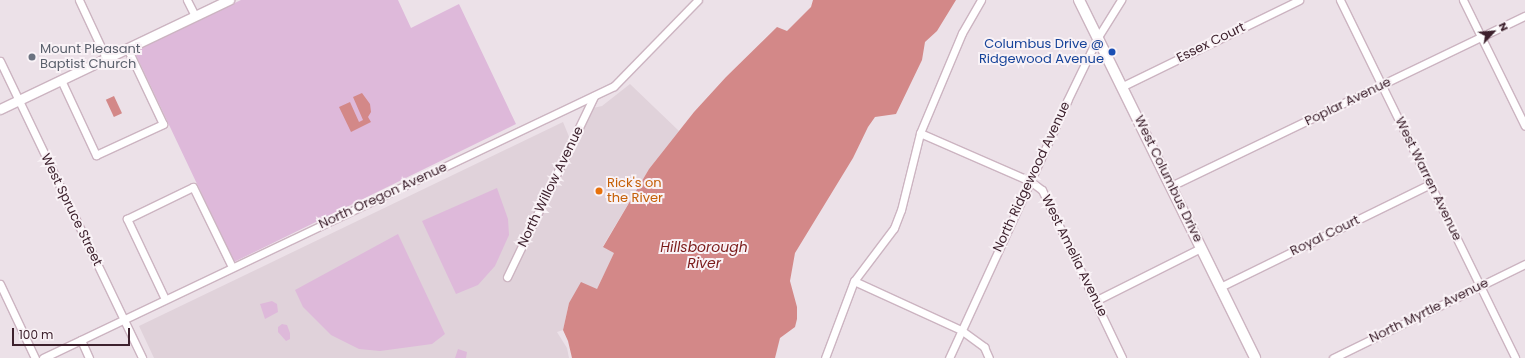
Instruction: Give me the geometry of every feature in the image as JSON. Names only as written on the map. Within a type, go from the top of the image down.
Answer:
[{"type":"main road","name":"West Columbus Drive","points":[[1079,0],[1123,86],[1255,358]]},
{"type":"street","points":[[79,0],[106,58]]},
{"type":"street","points":[[187,0],[195,16]]},
{"type":"street","points":[[0,109],[229,0]]},
{"type":"street","name":"North Oregon Avenue","points":[[43,358],[614,86],[626,76],[698,0]]},
{"type":"street","points":[[825,358],[854,281],[894,228],[901,210],[920,133],[962,34],[981,0]]},
{"type":"street","name":"North Ridgewood Avenue","points":[[949,358],[1098,37],[1121,0]]},
{"type":"street","name":"Essex Court","points":[[1123,86],[1299,0]]},
{"type":"street","name":"West Warren Avenue","points":[[1340,0],[1515,358]]},
{"type":"street","points":[[1464,0],[1525,126]]},
{"type":"street","name":"Poplar Avenue","points":[[1171,186],[1525,16]]},
{"type":"street","points":[[61,80],[96,155],[163,124],[128,48]]},
{"type":"street","name":"West Spruce Street","points":[[0,61],[142,358]]},
{"type":"street","name":"North Willow Avenue","points":[[507,277],[594,96]]},
{"type":"street","name":"West Amelia Avenue","points":[[920,133],[1030,181],[1042,190],[1122,358]]},
{"type":"street","name":"Royal Court","points":[[1220,287],[1430,184]]},
{"type":"street","points":[[165,299],[126,219],[193,187],[232,267]]},
{"type":"street","points":[[1095,301],[1201,248]]},
{"type":"street","name":"North Myrtle Avenue","points":[[1333,358],[1480,286],[1524,267]]},
{"type":"street","points":[[854,281],[962,330],[984,347],[989,358]]},
{"type":"street","points":[[0,284],[35,358]]},
{"type":"street","points":[[80,340],[89,358]]},
{"type":"shaded area","points":[[241,0],[398,0],[411,28],[459,4],[516,124],[234,262],[134,51]]},
{"type":"shaded area","points":[[630,84],[679,131],[649,169],[603,246],[615,252],[597,289],[569,303],[563,330],[557,332],[567,348],[569,358],[154,358],[139,326],[563,122],[570,139],[503,278],[508,280],[593,108],[602,106]]},
{"type":"shaded area","points":[[497,188],[508,219],[509,235],[495,266],[478,285],[456,294],[422,221]]},
{"type":"shaded area","points":[[398,234],[445,334],[432,344],[380,351],[359,349],[331,335],[303,307],[295,290]]},
{"type":"shaded area","points":[[272,301],[277,304],[278,312],[265,319],[260,304]]},
{"type":"shaded area","points":[[282,324],[287,325],[290,333],[290,339],[286,341],[278,332],[278,327]]},
{"type":"shaded area","points":[[458,349],[467,352],[466,358],[455,358]]},
{"type":"water","name":"Hillsborough River","points":[[813,0],[956,0],[937,31],[925,42],[922,60],[896,114],[875,117],[868,127],[853,158],[795,253],[790,281],[797,307],[797,319],[795,327],[780,338],[775,358],[572,358],[568,341],[563,330],[569,303],[581,282],[597,289],[614,253],[603,247],[649,169],[694,112],[726,77],[777,27],[787,31],[811,7]]},
{"type":"water","points":[[362,93],[370,104],[371,112],[368,117],[371,122],[351,132],[339,107],[350,102],[359,122],[363,120],[353,97]]},
{"type":"water","points":[[114,96],[122,113],[114,117],[106,100]]},
{"type":"place","name":"Columbus Drive @ Ridgewood Avenue","points":[[1112,52]]},
{"type":"place","name":"Mount Pleasant Baptist Church","points":[[32,57]]},
{"type":"place","name":"Rick's on the River","points":[[599,191]]}]
